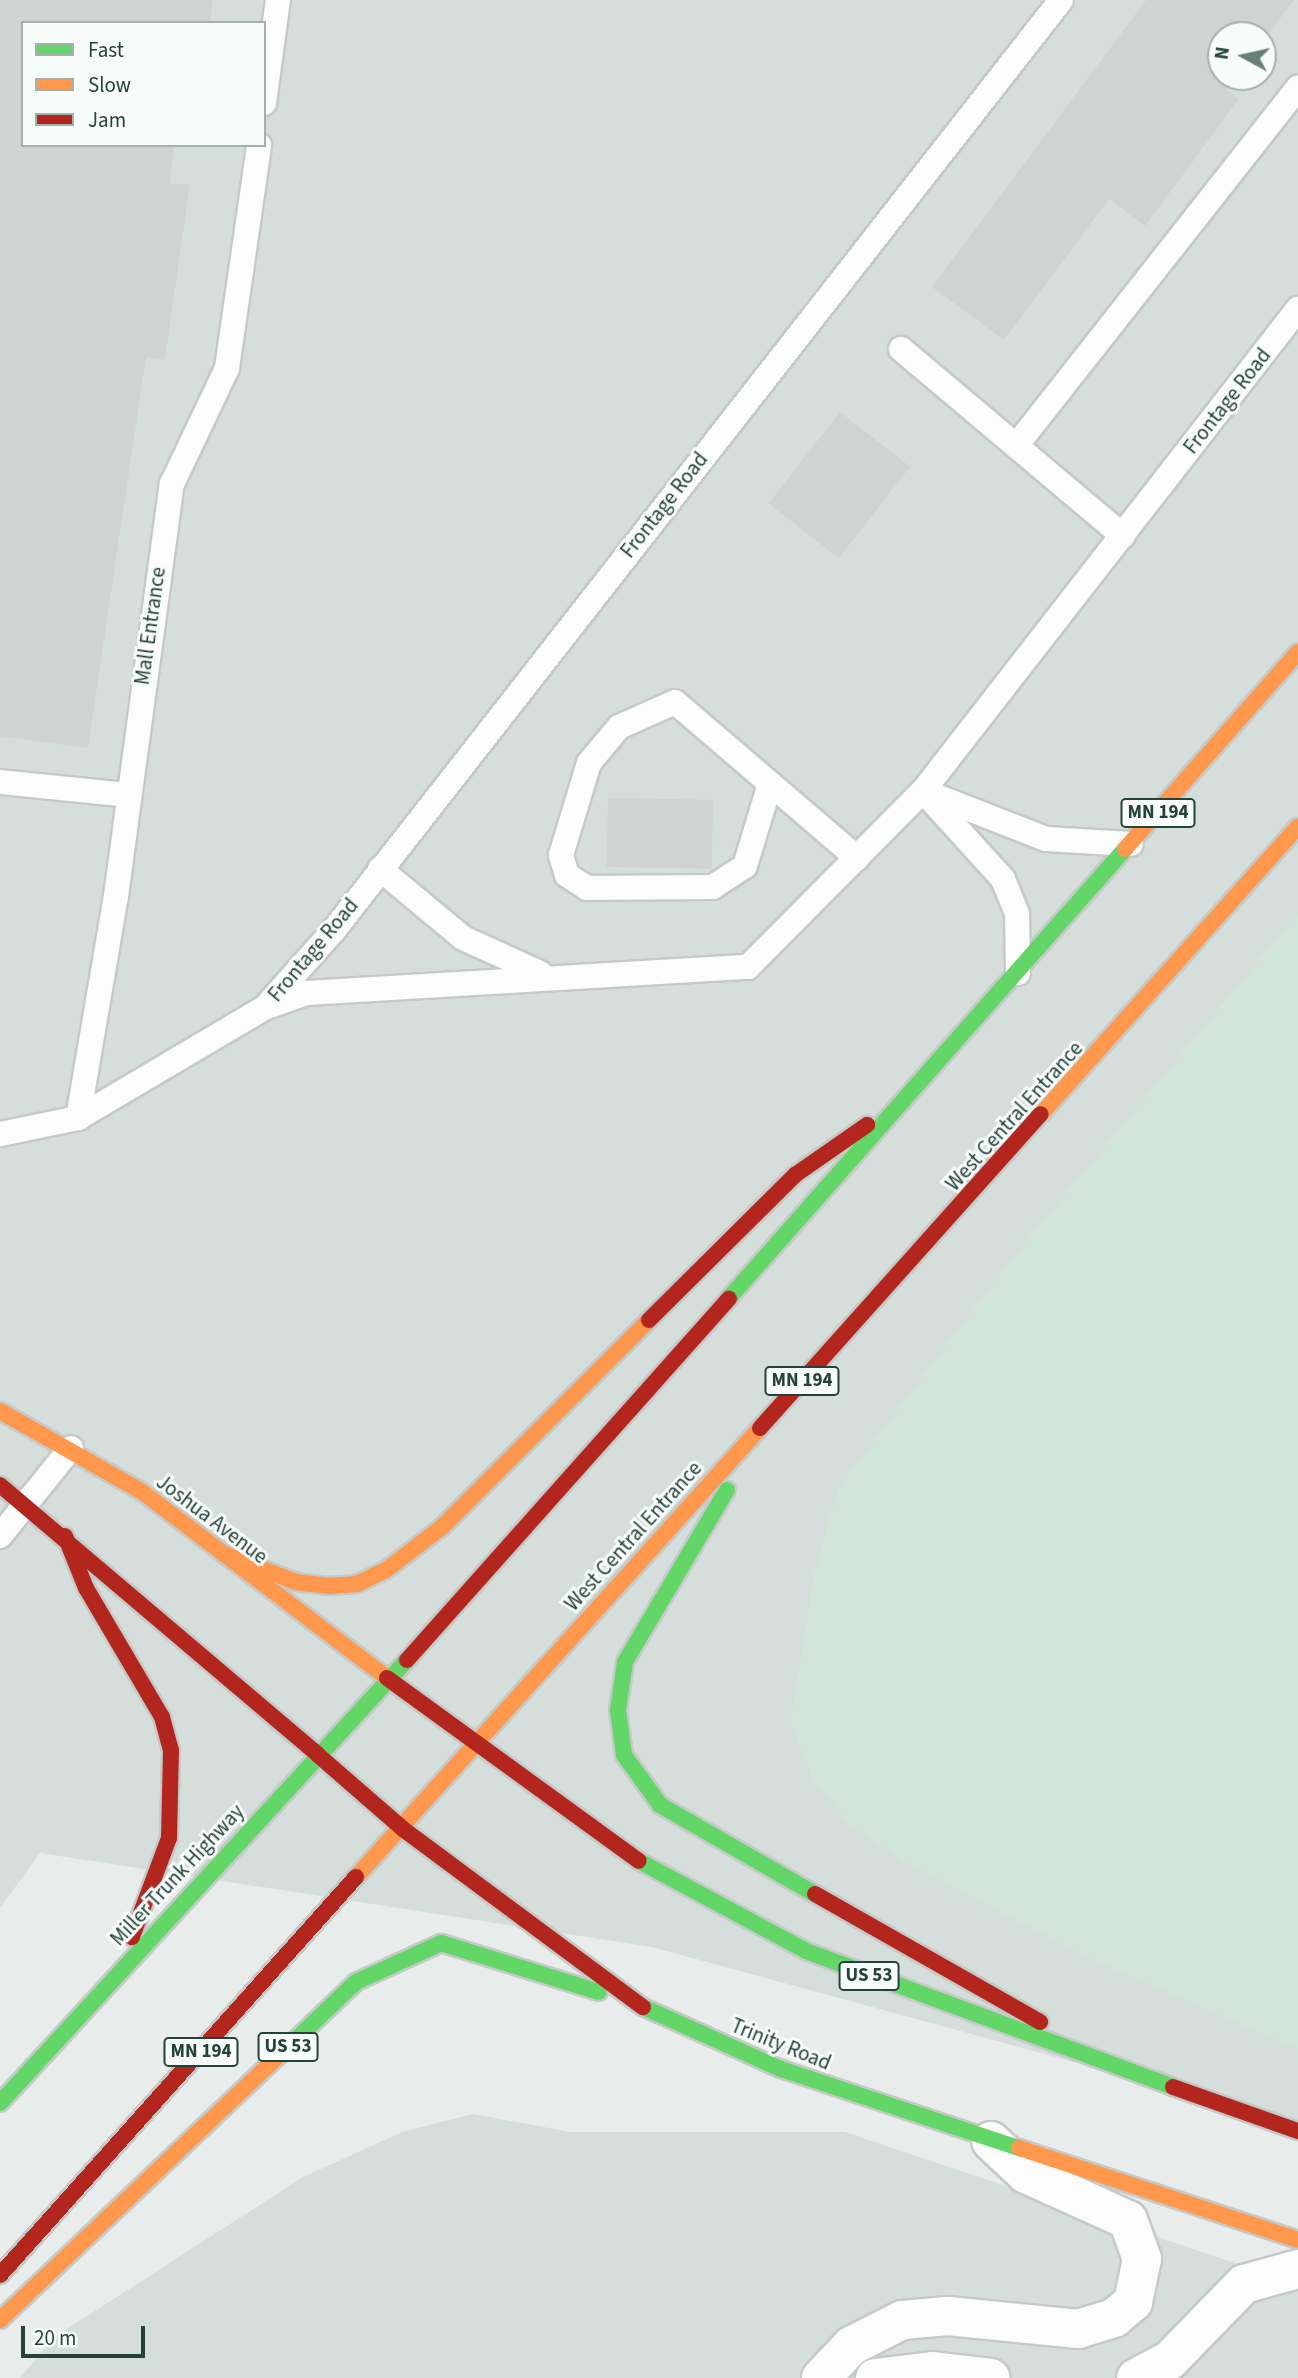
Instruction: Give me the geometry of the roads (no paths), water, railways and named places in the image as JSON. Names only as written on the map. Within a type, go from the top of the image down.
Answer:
[{"type":"main road","name":"MN 194","points":[[387,1678],[918,1090],[1298,652]]},
{"type":"main road","name":"West Central Entrance","points":[[0,2274],[477,1746],[1298,827]]},
{"type":"main road","points":[[225,1554],[296,1582],[329,1586],[357,1584],[386,1570],[442,1527],[795,1175],[918,1090]]},
{"type":"main road","name":"Joshua Avenue","points":[[0,1411],[71,1448],[225,1554],[387,1678]]},
{"type":"main road","points":[[771,1415],[625,1662],[618,1710],[624,1755],[660,1805],[1119,2067]]},
{"type":"main road","points":[[0,1485],[65,1535],[318,1755]]},
{"type":"main road","points":[[65,1535],[86,1588],[162,1717],[173,1763],[161,1872],[114,1973]]},
{"type":"main road","name":"US 53","points":[[387,1678],[634,1858],[806,1951],[1298,2132]]},
{"type":"main road","name":"Miller Trunk Highway","points":[[0,2103],[114,1973],[387,1678]]},
{"type":"main road","name":"Trinity Road","points":[[318,1755],[402,1829],[640,2006],[781,2069],[991,2141],[1298,2240]]},
{"type":"main road","name":"US 53","points":[[0,2320],[356,1982],[399,1957],[441,1943],[477,1950],[640,2006]]},
{"type":"street","points":[[821,2378],[852,2346],[902,2320],[948,2316],[1078,2329],[1114,2318],[1133,2302],[1142,2259],[1128,2220],[1026,2174],[991,2141]]},
{"type":"street","points":[[1136,2378],[1170,2360],[1244,2284],[1298,2269]]},
{"type":"street","points":[[875,2378],[922,2371],[991,2378]]},
{"type":"lane","points":[[266,88],[278,0]]},
{"type":"lane","name":"Frontage Road","points":[[264,1008],[380,869],[1061,0]]},
{"type":"lane","points":[[1016,446],[1298,88]]},
{"type":"lane","name":"Mall Entrance","points":[[78,1118],[172,484],[227,368],[259,147]]},
{"type":"lane","name":"Frontage Road","points":[[0,1134],[78,1118],[264,1008],[325,990],[748,967],[923,791],[1298,309]]},
{"type":"lane","points":[[901,349],[1123,536]]},
{"type":"lane","points":[[769,784],[745,866],[713,887],[587,888],[567,875],[561,855],[589,763],[619,727],[675,702],[857,858]]},
{"type":"lane","points":[[0,782],[127,795]]},
{"type":"lane","points":[[923,791],[1046,839],[1131,844]]},
{"type":"lane","points":[[923,791],[1003,879],[1017,914],[1018,973]]},
{"type":"lane","points":[[380,869],[463,937],[549,976]]},
{"type":"lane","points":[[0,1536],[71,1448]]}]
